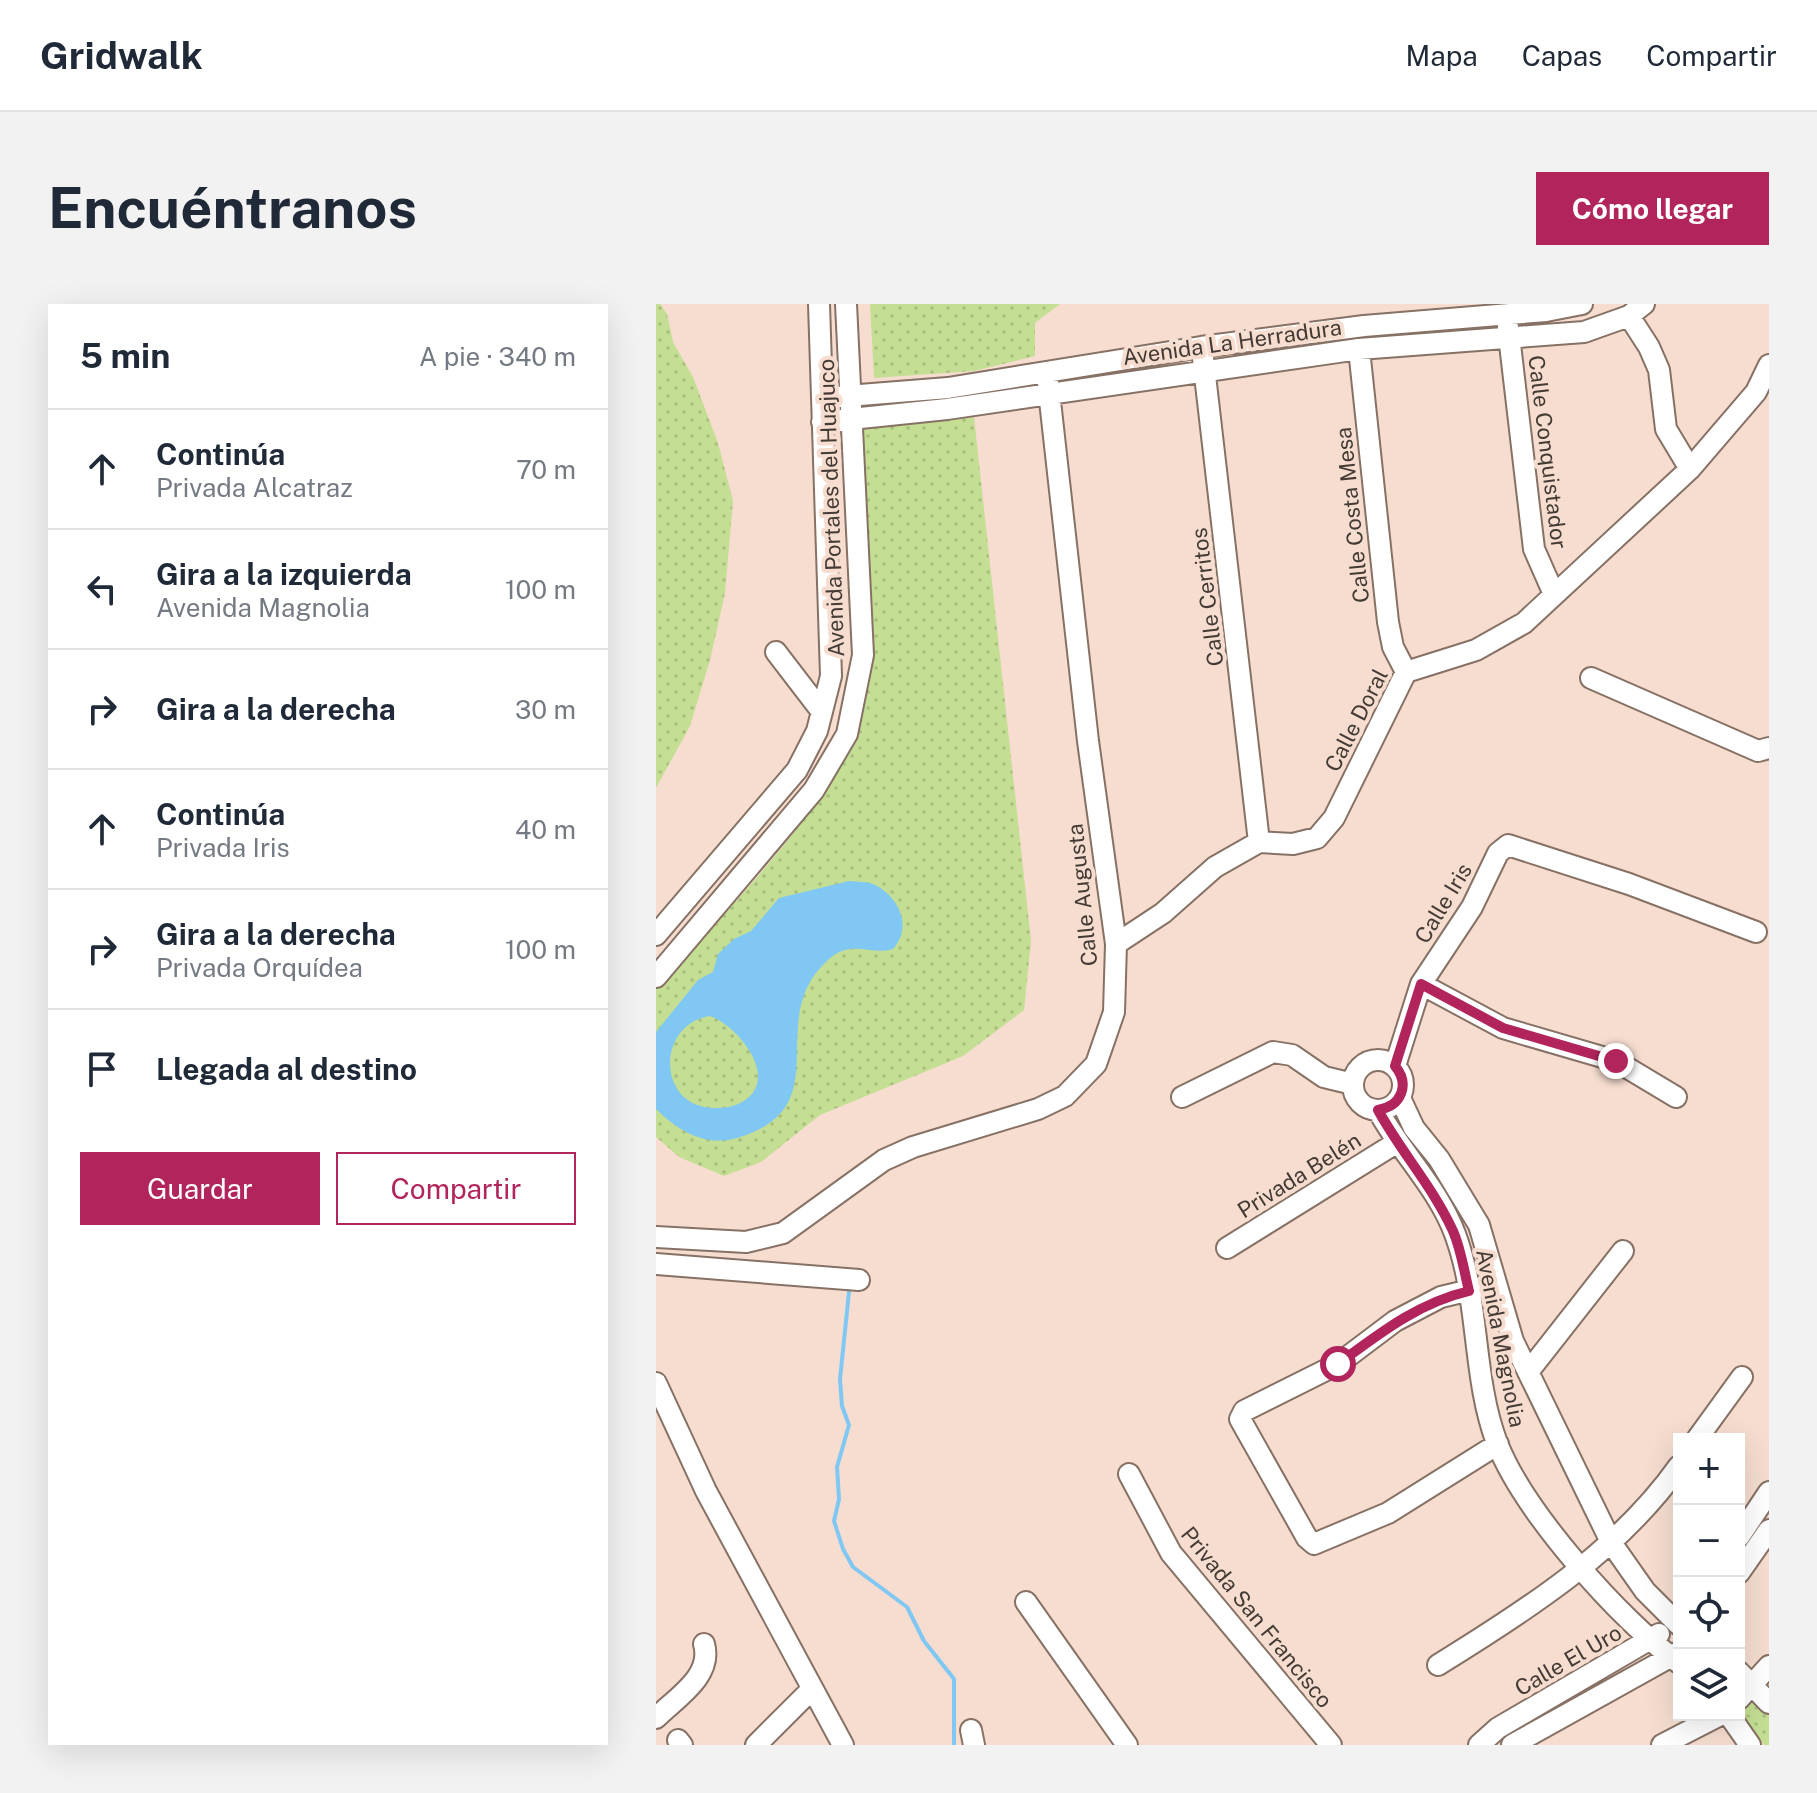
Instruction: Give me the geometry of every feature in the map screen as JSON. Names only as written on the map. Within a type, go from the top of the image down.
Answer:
[{"type":"street","name":"Avenida Portales del Huajuco","points":[[656,935],[797,770],[807,754],[822,712],[831,676],[833,646],[819,304]]},
{"type":"street","name":"Avenida Portales del Huajuco","points":[[656,977],[814,790],[847,734],[863,655],[846,304]]},
{"type":"street","name":"Avenida La Herradura","points":[[822,422],[947,409],[1201,347],[1364,326],[1507,315],[1582,304]]},
{"type":"street","name":"Avenida La Herradura","points":[[822,398],[1048,383],[1205,369],[1359,349],[1584,332],[1636,310]]},
{"type":"street","points":[[1636,310],[1659,370],[1666,429],[1690,469]]},
{"type":"street","name":"Calle Conquistador","points":[[1507,315],[1534,549],[1553,592]]},
{"type":"street","name":"Calle Cerritos","points":[[1201,347],[1259,842]]},
{"type":"street","name":"Calle Costa Mesa","points":[[1359,349],[1388,622],[1393,647],[1406,672]]},
{"type":"street","name":"Calle Doral","points":[[1116,944],[1163,913],[1215,867],[1259,842],[1308,842],[1326,830],[1406,672],[1476,650],[1524,623],[1553,592],[1690,469],[1756,392],[1769,365]]},
{"type":"street","name":"Calle Augusta","points":[[656,1237],[746,1242],[783,1233],[884,1160],[913,1147],[1038,1109],[1065,1096],[1096,1064],[1114,1012],[1116,944],[1088,741],[1048,383]]},
{"type":"street","points":[[776,652],[822,712]]},
{"type":"street","points":[[1591,678],[1758,751],[1769,748]]},
{"type":"street","name":"Calle Iris","points":[[1395,1066],[1421,984],[1472,907],[1505,847],[1518,846],[1756,932]]},
{"type":"street","points":[[1421,984],[1503,1028],[1616,1061],[1676,1097]]},
{"type":"street","points":[[1182,1097],[1273,1052],[1292,1055],[1324,1077],[1353,1084]]},
{"type":"street","points":[[1370,1060],[1388,1061],[1395,1066],[1403,1081],[1400,1098],[1394,1105],[1378,1110],[1363,1105],[1353,1084],[1358,1070],[1370,1060]]},
{"type":"street","name":"Avenida Magnolia","points":[[1400,1098],[1414,1128],[1447,1170],[1479,1225],[1495,1284],[1528,1372],[1612,1544],[1645,1591],[1673,1616]]},
{"type":"street","name":"Avenida Magnolia","points":[[1378,1110],[1396,1143],[1431,1189],[1455,1235],[1469,1291],[1498,1444],[1546,1524],[1622,1611],[1651,1640],[1673,1655]]},
{"type":"street","name":"Privada Belén","points":[[1227,1248],[1396,1143]]},
{"type":"street","points":[[1528,1372],[1623,1251]]},
{"type":"street","points":[[656,1264],[859,1280]]},
{"type":"street","points":[[1495,1284],[1441,1297],[1395,1321],[1338,1364],[1244,1411],[1240,1424],[1307,1538],[1314,1544],[1388,1513],[1498,1444]]},
{"type":"street","points":[[1701,1433],[1742,1377]]},
{"type":"street","points":[[656,1383],[706,1491],[843,1745]]},
{"type":"street","points":[[1438,1665],[1612,1544],[1673,1473]]},
{"type":"street","name":"Privada San Francisco","points":[[1129,1474],[1171,1553],[1331,1745]]},
{"type":"street","points":[[1745,1528],[1769,1492]]},
{"type":"street","points":[[1745,1564],[1769,1530]]},
{"type":"street","points":[[1622,1611],[1645,1591]]},
{"type":"street","points":[[1026,1602],[1127,1745]]},
{"type":"street","name":"Calle El Uro","points":[[1479,1745],[1498,1728],[1651,1640],[1673,1623]]},
{"type":"street","points":[[656,1718],[704,1671],[708,1657],[704,1644]]},
{"type":"street","name":"Calle El Uro","points":[[1512,1745],[1673,1660]]},
{"type":"street","points":[[1745,1685],[1769,1666]]},
{"type":"street","points":[[1745,1687],[1769,1703]]},
{"type":"street","points":[[756,1745],[812,1689]]},
{"type":"street","points":[[1662,1745],[1708,1721]]},
{"type":"street","points":[[1733,1721],[1750,1745]]},
{"type":"green space","points":[[656,304],[660,304],[667,314],[673,342],[693,377],[718,443],[733,501],[725,593],[710,660],[690,726],[656,788]]},
{"type":"green space","points":[[870,304],[1060,304],[1035,323],[1035,356],[974,371],[874,378]]},
{"type":"green space","points":[[974,417],[1031,941],[1024,1010],[963,1056],[820,1115],[761,1162],[724,1176],[679,1157],[656,1137],[656,989],[783,847],[828,786],[855,737],[869,674],[859,436],[863,429]]},
{"type":"green space","points":[[1754,1698],[1769,1711],[1769,1745],[1764,1745],[1745,1719],[1745,1707]]},
{"type":"water","points":[[849,881],[869,883],[883,890],[897,905],[902,931],[893,949],[854,949],[837,953],[810,983],[800,1008],[794,1084],[786,1106],[769,1124],[737,1138],[703,1139],[683,1130],[656,1109],[656,1032],[698,980],[713,972],[718,954],[734,939],[751,931],[779,898]],"holes":[[[710,1016],[720,1021],[749,1050],[758,1075],[756,1087],[749,1097],[733,1106],[715,1108],[696,1104],[682,1095],[673,1081],[670,1065],[672,1049],[680,1034],[692,1022]]]},
{"type":"waterway","points":[[849,1292],[840,1379],[842,1406],[849,1425],[837,1467],[839,1499],[834,1521],[853,1567],[907,1607],[924,1641],[954,1679],[954,1745]]},
{"type":"route","points":[[1338,1364],[1395,1321],[1441,1297],[1469,1291],[1455,1235],[1445,1215],[1431,1189],[1396,1143],[1378,1110],[1394,1105],[1403,1090],[1401,1073],[1395,1066],[1421,984],[1503,1028],[1616,1061]]}]
